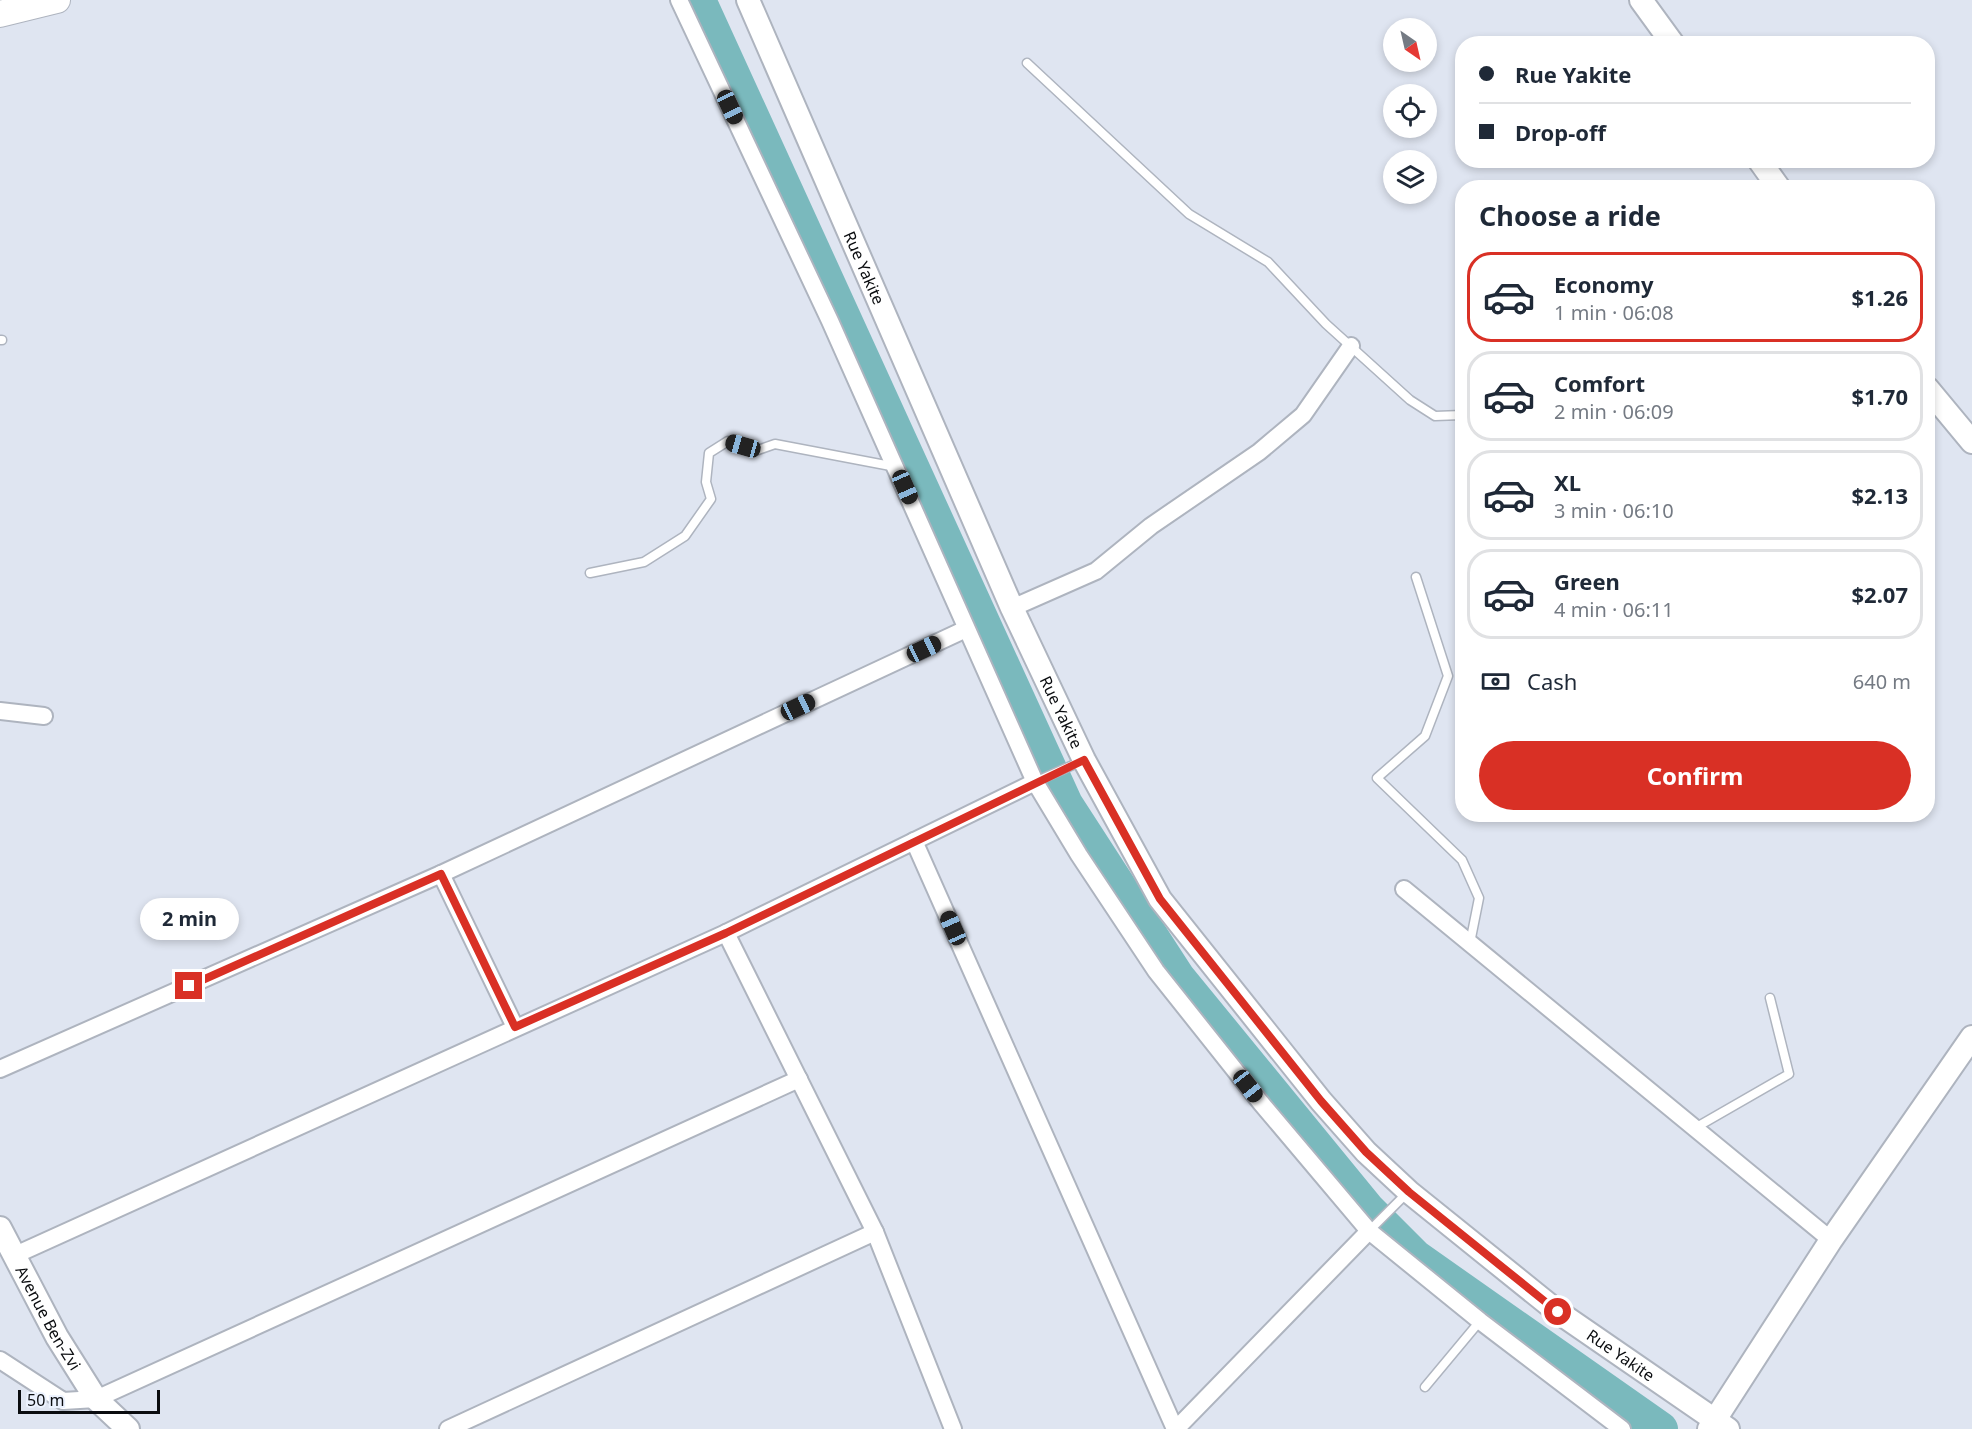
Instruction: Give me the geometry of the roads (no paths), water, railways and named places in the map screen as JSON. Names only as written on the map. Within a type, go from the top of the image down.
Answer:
[{"type":"main road","points":[[0,14],[57,0]]},
{"type":"main road","name":"Rue Yakite","points":[[748,0],[1012,608],[1074,765],[1160,899],[1321,1101],[1366,1152],[1409,1192],[1558,1312],[1717,1426]]},
{"type":"main road","points":[[1641,0],[1667,36]]},
{"type":"main road","points":[[1935,397],[1972,442]]},
{"type":"main road","points":[[1717,1426],[1831,1240],[1972,1037]]},
{"type":"main road","name":"Avenue Ben-Zvi","points":[[0,1228],[57,1337],[96,1399],[128,1429]]},
{"type":"street","points":[[680,0],[896,467],[966,629],[1079,855],[1156,971],[1261,1103],[1371,1229],[1480,1321],[1622,1429]]},
{"type":"street","points":[[1012,608],[1096,572],[1151,526],[1259,452],[1303,415],[1351,346]]},
{"type":"street","points":[[0,1069],[441,874],[966,629]]},
{"type":"street","points":[[0,711],[44,716]]},
{"type":"street","points":[[13,1256],[726,933],[1040,780]]},
{"type":"street","points":[[914,841],[1176,1429],[1371,1229]]},
{"type":"street","points":[[441,874],[515,1027]]},
{"type":"street","points":[[1404,890],[1831,1240]]},
{"type":"street","points":[[726,933],[875,1232],[950,1428]]},
{"type":"street","points":[[0,1360],[63,1401],[96,1399],[798,1079]]},
{"type":"street","points":[[448,1429],[875,1232]]},
{"type":"lane","points":[[1027,63],[1189,214],[1268,262],[1351,346],[1410,400],[1435,416],[1455,415]]},
{"type":"lane","points":[[590,573],[644,562],[685,536],[711,499],[706,482],[709,453],[728,441],[758,450],[775,444],[896,467]]},
{"type":"lane","points":[[1416,577],[1448,676],[1425,736],[1377,778],[1462,860],[1479,898],[1470,944]]},
{"type":"lane","points":[[1040,780],[1074,765]]},
{"type":"lane","points":[[1695,1128],[1789,1074],[1770,998]]},
{"type":"lane","points":[[1371,1229],[1409,1192]]},
{"type":"lane","points":[[1425,1387],[1480,1321]]},
{"type":"waterway","points":[[699,0],[1066,804],[1178,977],[1368,1209],[1416,1257],[1661,1429]]}]
